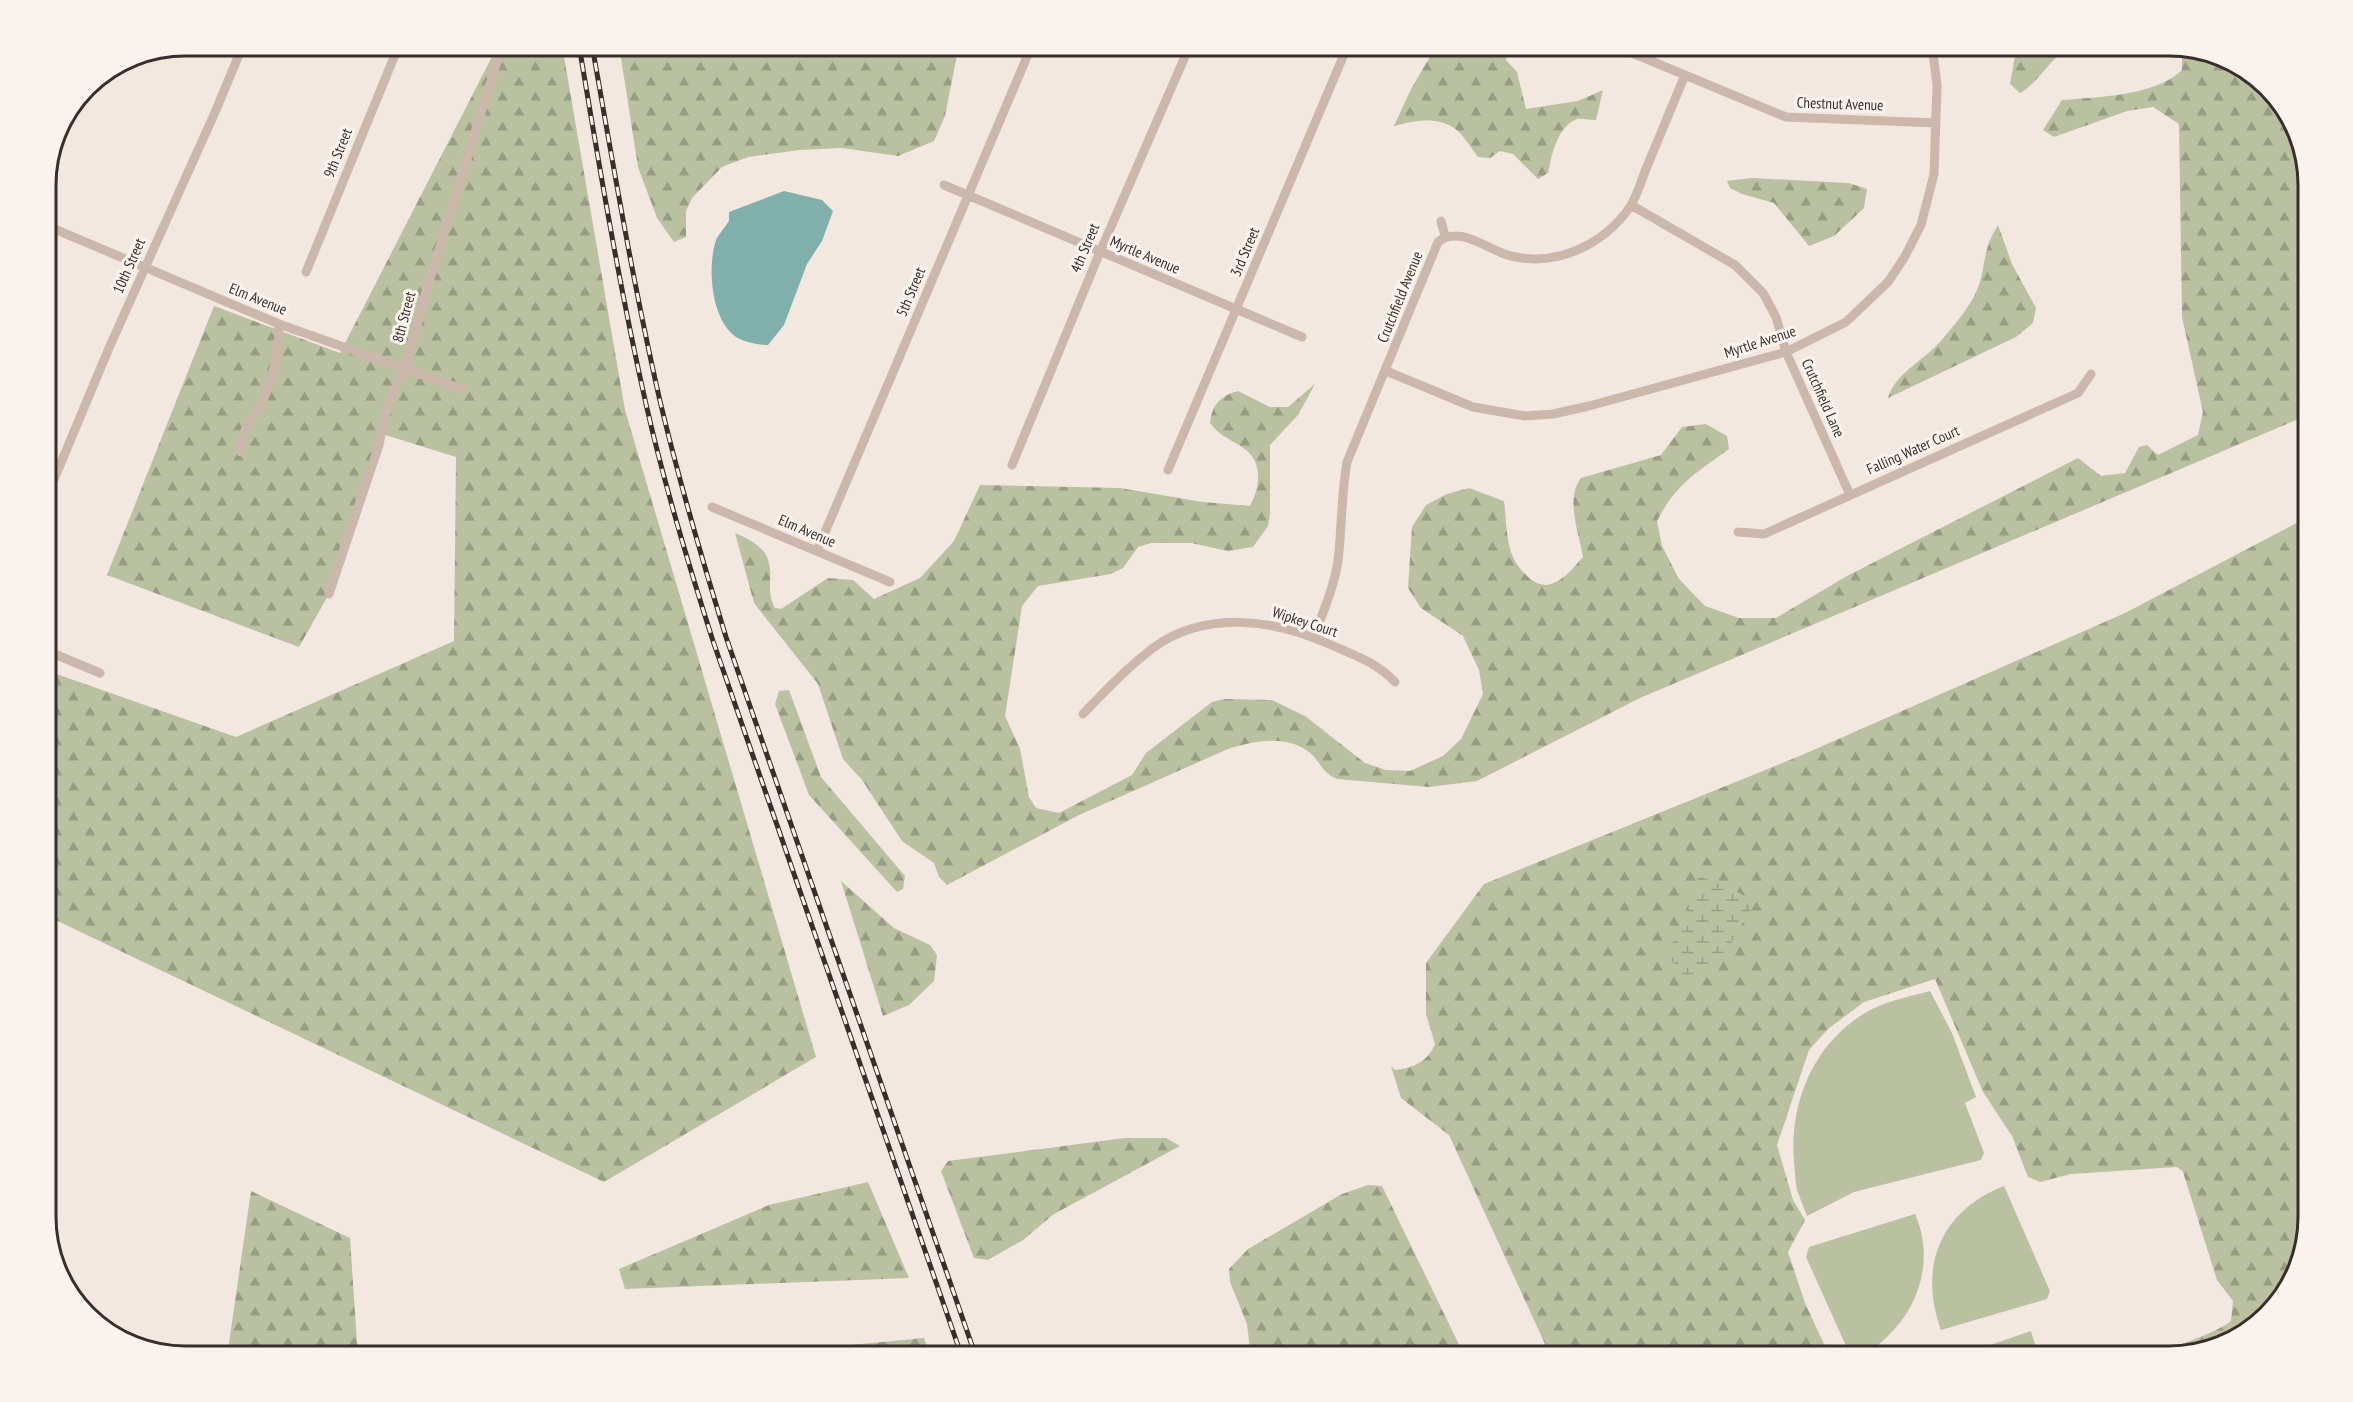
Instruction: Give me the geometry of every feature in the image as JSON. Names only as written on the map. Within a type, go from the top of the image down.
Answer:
[{"type":"street","name":"10th Street","points":[[56,475],[144,268],[238,56]]},
{"type":"street","name":"9th Street","points":[[306,272],[394,56]]},
{"type":"street","name":"8th Street","points":[[329,594],[376,454],[392,394],[405,369],[426,292],[499,56]]},
{"type":"street","name":"5th Street","points":[[817,551],[1027,56]]},
{"type":"street","name":"4th Street","points":[[1012,465],[1100,252],[1185,56]]},
{"type":"street","name":"3rd Street","points":[[1168,470],[1238,310],[1343,56]]},
{"type":"street","name":"Chestnut Avenue","points":[[1639,56],[1786,117],[1936,123]]},
{"type":"street","name":"Myrtle Avenue","points":[[1386,371],[1473,407],[1525,416],[1553,414],[1786,352],[1846,322],[1888,282],[1904,258],[1921,225],[1934,174],[1938,85],[1934,56]]},
{"type":"street","points":[[1441,221],[1445,236],[1467,238],[1509,256],[1549,259],[1591,244],[1609,232],[1631,205],[1685,75]]},
{"type":"street","name":"Myrtle Avenue","points":[[944,185],[1302,337]]},
{"type":"street","name":"Crutchfield Lane","points":[[1631,205],[1727,260],[1747,275],[1763,293],[1776,317],[1786,352],[1850,495]]},
{"type":"street","name":"Elm Avenue","points":[[56,230],[279,324],[462,390]]},
{"type":"street","name":"Crutchfield Avenue","points":[[1314,637],[1333,586],[1338,561],[1342,490],[1347,462],[1434,251],[1438,242],[1445,236]]},
{"type":"street","points":[[241,452],[239,441],[264,398],[275,366],[279,324]]},
{"type":"street","name":"Falling Water Court","points":[[1738,532],[1764,534],[2078,393],[2091,374]]},
{"type":"street","name":"Elm Avenue","points":[[712,507],[890,582]]},
{"type":"street","name":"Wipkey Court","points":[[1083,714],[1154,647],[1198,627],[1227,621],[1257,622],[1314,637],[1382,668],[1395,682]]},
{"type":"street","points":[[56,655],[100,673]]},
{"type":"green space","points":[[492,56],[564,56],[625,410],[816,1057],[604,1182],[56,920],[56,674],[236,737],[454,641],[456,457],[382,434],[329,594],[299,647],[107,575],[214,306],[340,353]]},
{"type":"green space","points":[[621,56],[957,56],[945,116],[934,141],[898,156],[842,148],[800,150],[748,157],[722,167],[692,198],[686,211],[686,237],[674,242],[657,218],[638,167]]},
{"type":"green space","points":[[1430,56],[1507,56],[1506,60],[1517,72],[1526,109],[1578,101],[1603,90],[1596,120],[1577,119],[1565,128],[1556,142],[1548,173],[1538,179],[1513,154],[1500,151],[1490,158],[1478,157],[1461,134],[1447,124],[1424,121],[1394,126],[1411,89]]},
{"type":"green space","points":[[2015,56],[2058,56],[2034,82],[2020,93],[2010,84]]},
{"type":"green space","points":[[2182,58],[2202,60],[2218,65],[2247,82],[2271,106],[2288,135],[2297,176],[2297,420],[1640,698],[1477,781],[1429,787],[1337,779],[1327,773],[1310,753],[1301,747],[1281,741],[1259,742],[1228,749],[1079,815],[947,885],[939,877],[934,863],[902,841],[862,780],[843,759],[818,684],[754,603],[735,533],[754,543],[766,555],[770,566],[772,601],[775,608],[781,609],[828,578],[853,580],[874,599],[920,578],[954,541],[980,485],[1120,488],[1203,502],[1250,506],[1257,487],[1256,464],[1246,450],[1216,430],[1210,423],[1215,406],[1226,396],[1238,391],[1270,407],[1288,407],[1315,384],[1298,415],[1270,445],[1268,526],[1253,547],[1228,551],[1191,543],[1151,543],[1138,547],[1123,568],[1111,574],[1038,586],[1022,606],[1005,716],[1020,749],[1029,797],[1036,808],[1059,813],[1132,775],[1146,753],[1212,702],[1224,699],[1272,700],[1305,716],[1365,763],[1386,770],[1410,771],[1443,756],[1461,739],[1483,694],[1479,670],[1463,636],[1421,608],[1408,588],[1412,527],[1426,505],[1447,494],[1469,488],[1504,501],[1508,540],[1513,558],[1526,576],[1539,584],[1551,584],[1564,576],[1583,557],[1574,516],[1574,496],[1581,478],[1661,455],[1682,427],[1706,424],[1727,436],[1729,449],[1679,488],[1664,508],[1657,521],[1662,546],[1679,579],[1705,606],[1739,618],[1776,618],[1847,576],[2078,458],[2101,476],[2125,473],[2139,447],[2147,445],[2158,455],[2198,435],[2203,412],[2182,317],[2179,124],[2153,107],[2127,111],[2054,137],[2043,130],[2062,100],[2125,94],[2157,85],[2171,79],[2182,70]]},
{"type":"green space","points":[[1752,178],[1849,183],[1867,189],[1864,208],[1834,236],[1809,246],[1774,203],[1742,194],[1730,188],[1727,181]]},
{"type":"green space","points":[[1998,225],[2012,264],[2036,308],[2033,323],[2016,337],[1888,398],[1898,380],[1937,345],[1969,304],[1980,282],[1988,247]]},
{"type":"green space","points":[[2297,523],[2298,1217],[2288,1267],[2271,1296],[2247,1320],[2218,1337],[2175,1346],[2207,1334],[2231,1321],[2233,1301],[2217,1280],[2183,1172],[2177,1167],[2071,1174],[2040,1182],[2028,1177],[2012,1136],[1983,1092],[1935,979],[1864,1002],[1828,1029],[1809,1050],[1777,1145],[1793,1200],[1805,1220],[1788,1252],[1805,1303],[1825,1346],[1546,1346],[1449,1135],[1401,1098],[1391,1066],[1395,1070],[1414,1065],[1432,1050],[1435,1044],[1426,1014],[1426,963],[1484,884],[1802,755],[2125,613]]},
{"type":"green space","points":[[789,690],[821,777],[905,876],[903,889],[897,892],[809,795],[775,704],[779,691]]},
{"type":"green space","points":[[1698,876],[1735,890],[1753,905],[1728,948],[1705,974],[1684,978],[1667,954],[1687,912]]},
{"type":"green space","points":[[841,881],[894,928],[930,945],[937,955],[934,981],[909,1005],[883,1016]]},
{"type":"green space","points":[[1930,991],[1952,1033],[1976,1097],[1965,1103],[1984,1153],[1981,1160],[1854,1192],[1807,1216],[1796,1187],[1793,1140],[1801,1098],[1818,1058],[1831,1041],[1865,1013],[1889,1002]]},
{"type":"green space","points":[[1125,1138],[1166,1138],[1180,1146],[1054,1214],[1023,1240],[988,1260],[974,1258],[941,1171],[948,1161]]},
{"type":"green space","points":[[868,1182],[909,1278],[625,1289],[619,1269],[769,1205]]},
{"type":"green space","points":[[1368,1185],[1382,1186],[1460,1346],[1250,1346],[1247,1324],[1230,1282],[1229,1269],[1248,1249],[1342,1194]]},
{"type":"green space","points":[[2004,1186],[2050,1291],[2047,1299],[1941,1330],[1934,1307],[1932,1284],[1934,1263],[1940,1244],[1950,1226],[1964,1210],[1982,1197]]},
{"type":"green space","points":[[251,1191],[350,1238],[357,1346],[229,1346]]},
{"type":"green space","points":[[1915,1214],[1921,1230],[1923,1247],[1921,1280],[1916,1295],[1899,1324],[1879,1344],[1876,1346],[1846,1346],[1806,1257],[1809,1247]]},
{"type":"green space","points":[[2031,1331],[2036,1346],[1987,1346]]},
{"type":"green space","points":[[924,1338],[927,1346],[839,1346]]},
{"type":"water","points":[[784,191],[822,200],[833,211],[822,241],[807,264],[784,325],[768,345],[756,344],[736,337],[721,318],[713,292],[713,251],[716,240],[729,221],[729,212]]},
{"type":"railway","points":[[581,56],[636,359],[677,523],[713,641],[958,1346]]},
{"type":"railway","points":[[594,56],[650,357],[667,431],[700,549],[726,637],[972,1346]]}]
